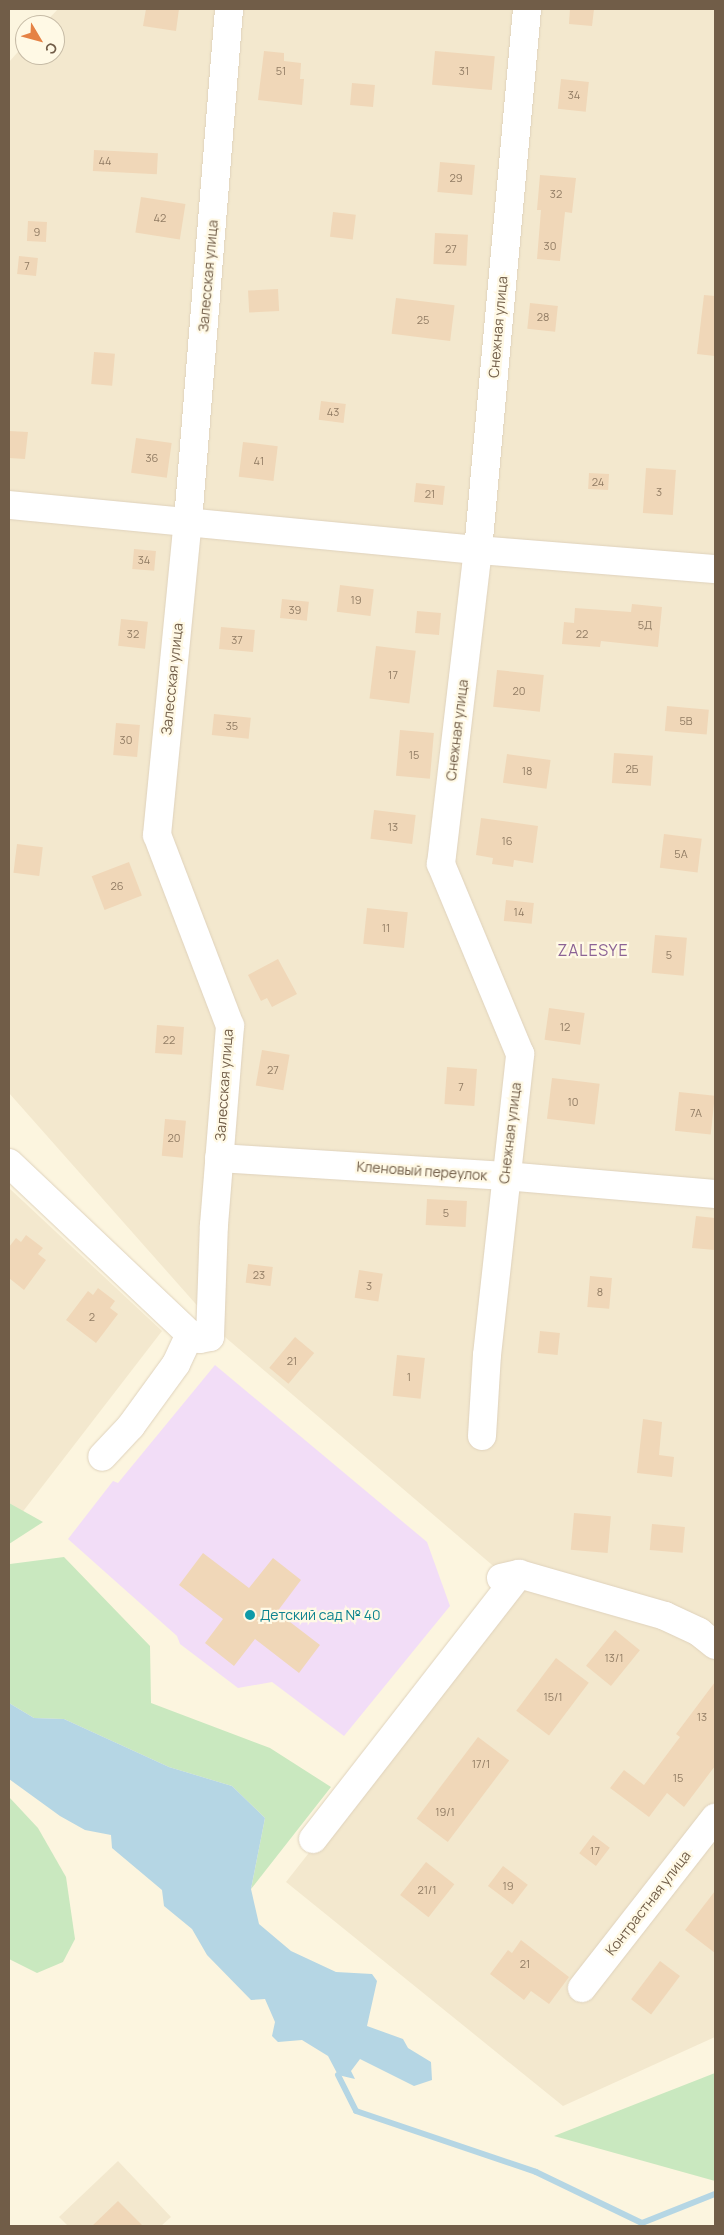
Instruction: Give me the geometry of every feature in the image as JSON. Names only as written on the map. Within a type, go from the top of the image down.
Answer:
[{"type":"street","name":"Залесская улица","points":[[200,1336],[214,1225],[230,1026],[157,835],[188,521],[229,9]]},
{"type":"street","name":"Снежная улица","points":[[482,1436],[487,1355],[505,1176],[520,1054],[441,864],[478,550],[527,9]]},
{"type":"street","points":[[9,505],[478,550],[715,569]]},
{"type":"street","name":"Кленовый переулок","points":[[219,1158],[505,1176],[715,1194]]},
{"type":"street","points":[[9,1162],[200,1336],[176,1364],[131,1426],[102,1457]]},
{"type":"street","points":[[492,1581],[519,1574],[665,1616],[699,1632],[715,1645]]},
{"type":"street","points":[[313,1839],[519,1574]]},
{"type":"street","name":"Контрастная улица","points":[[582,1988],[715,1818]]},
{"type":"shaded area","points":[[58,9],[715,9],[715,2037],[563,2106],[286,1882],[518,1587],[225,1337],[9,1093],[9,62],[15,55],[15,65],[65,65],[65,15],[52,15]]},
{"type":"shaded area","points":[[9,1188],[162,1331],[21,1514],[9,1505]]},
{"type":"shaded area","points":[[215,1365],[427,1542],[450,1606],[344,1736],[272,1682],[238,1688],[180,1644],[177,1636],[68,1539],[113,1481],[118,1483]]},
{"type":"shaded area","points":[[118,2161],[171,2217],[161,2226],[68,2226],[59,2217]]},
{"type":"green space","points":[[9,1503],[43,1522],[9,1544]]},
{"type":"green space","points":[[64,1557],[150,1646],[151,1703],[270,1748],[331,1787],[251,1889],[265,1818],[232,1786],[169,1767],[64,1719],[34,1718],[9,1703],[9,1566],[10,1564]]},
{"type":"green space","points":[[9,1797],[38,1828],[66,1877],[75,1939],[63,1962],[37,1973],[9,1959]]},
{"type":"green space","points":[[715,2073],[715,2181],[554,2136]]},
{"type":"water","points":[[9,1703],[34,1718],[64,1719],[169,1767],[232,1786],[265,1818],[251,1889],[259,1924],[291,1951],[336,1972],[372,1974],[377,1981],[367,2026],[403,2039],[408,2048],[431,2062],[432,2080],[414,2086],[360,2059],[351,2071],[355,2079],[338,2075],[328,2056],[302,2040],[278,2042],[272,2036],[275,2022],[265,1999],[251,2000],[207,1955],[192,1929],[164,1906],[162,1890],[112,1848],[111,1835],[85,1830],[60,1816],[9,1779]]},
{"type":"building","points":[[146,9],[179,9],[176,31],[143,26]]},
{"type":"building","points":[[570,9],[594,9],[592,26],[569,24]]},
{"type":"building","points":[[264,51],[284,53],[284,61],[301,63],[300,79],[304,79],[302,105],[258,100]]},
{"type":"building","points":[[435,51],[495,56],[492,90],[432,85]]},
{"type":"building","points":[[561,79],[589,82],[586,112],[558,109]]},
{"type":"building","points":[[352,83],[375,85],[373,107],[350,105]]},
{"type":"building","points":[[94,150],[158,153],[157,174],[93,171]]},
{"type":"building","points":[[440,162],[475,165],[472,195],[437,192]]},
{"type":"building","points":[[540,175],[576,178],[572,213],[565,212],[560,261],[537,259],[541,210],[537,210]]},
{"type":"building","points":[[141,197],[185,204],[180,240],[135,233]]},
{"type":"building","points":[[333,212],[356,215],[353,240],[330,237]]},
{"type":"building","points":[[28,221],[47,222],[46,242],[27,241]]},
{"type":"building","points":[[435,233],[468,235],[466,266],[433,264]]},
{"type":"building","points":[[19,256],[38,258],[36,276],[17,274]]},
{"type":"building","points":[[278,289],[279,311],[249,313],[248,291]]},
{"type":"building","points":[[704,295],[715,296],[715,356],[697,354]]},
{"type":"building","points":[[396,298],[455,305],[450,341],[392,334]]},
{"type":"building","points":[[530,303],[558,306],[555,332],[527,329]]},
{"type":"building","points":[[94,352],[115,354],[112,386],[91,384]]},
{"type":"building","points":[[321,401],[346,404],[343,423],[319,420]]},
{"type":"building","points":[[9,431],[28,432],[25,459],[9,458]]},
{"type":"building","points":[[136,438],[172,443],[167,478],[131,473]]},
{"type":"building","points":[[243,442],[278,446],[273,481],[239,477]]},
{"type":"building","points":[[646,468],[676,470],[673,515],[643,513]]},
{"type":"building","points":[[589,473],[609,474],[608,490],[588,489]]},
{"type":"building","points":[[416,483],[445,486],[443,505],[414,502]]},
{"type":"building","points":[[134,549],[156,551],[154,571],[132,569]]},
{"type":"building","points":[[340,585],[374,589],[370,616],[337,612]]},
{"type":"building","points":[[282,599],[309,602],[307,621],[280,618]]},
{"type":"building","points":[[632,604],[662,607],[658,647],[601,641],[600,647],[562,644],[564,622],[574,623],[575,608],[631,612]]},
{"type":"building","points":[[417,611],[441,613],[439,635],[415,633]]},
{"type":"building","points":[[121,619],[148,622],[145,649],[118,646]]},
{"type":"building","points":[[221,627],[255,630],[253,652],[219,649]]},
{"type":"building","points":[[376,646],[416,651],[409,703],[370,699]]},
{"type":"building","points":[[497,670],[544,675],[540,712],[493,707]]},
{"type":"building","points":[[667,706],[709,710],[707,735],[665,731]]},
{"type":"building","points":[[214,714],[251,718],[249,739],[212,735]]},
{"type":"building","points":[[116,723],[140,725],[137,757],[113,755]]},
{"type":"building","points":[[400,730],[434,733],[430,779],[396,776]]},
{"type":"building","points":[[614,753],[653,756],[651,786],[612,783]]},
{"type":"building","points":[[507,754],[551,760],[547,789],[503,783]]},
{"type":"building","points":[[374,810],[416,815],[412,844],[370,839]]},
{"type":"building","points":[[481,818],[538,826],[533,863],[514,860],[513,867],[492,864],[493,858],[476,855]]},
{"type":"building","points":[[664,834],[702,839],[698,872],[660,868]]},
{"type":"building","points":[[17,844],[43,847],[39,876],[13,873]]},
{"type":"building","points":[[129,862],[142,896],[105,910],[92,876]]},
{"type":"building","points":[[506,900],[534,903],[532,924],[504,921]]},
{"type":"building","points":[[367,908],[408,912],[404,948],[363,944]]},
{"type":"building","points":[[655,935],[687,938],[684,976],[652,973]]},
{"type":"building","points":[[278,959],[297,994],[272,1007],[267,998],[261,1001],[248,975]]},
{"type":"building","points":[[549,1008],[585,1013],[580,1045],[545,1040]]},
{"type":"building","points":[[157,1025],[184,1027],[182,1055],[155,1053]]},
{"type":"building","points":[[262,1050],[290,1055],[283,1090],[256,1085]]},
{"type":"building","points":[[447,1067],[477,1069],[474,1106],[444,1104]]},
{"type":"building","points":[[552,1078],[600,1084],[595,1125],[547,1119]]},
{"type":"building","points":[[679,1092],[715,1096],[711,1135],[675,1131]]},
{"type":"building","points":[[165,1119],[186,1121],[183,1158],[162,1156]]},
{"type":"building","points":[[427,1199],[467,1201],[466,1227],[426,1225]]},
{"type":"building","points":[[696,1216],[715,1218],[715,1250],[692,1248]]},
{"type":"building","points":[[26,1235],[43,1248],[38,1254],[46,1260],[24,1290],[9,1278],[9,1247],[16,1238],[21,1242]]},
{"type":"building","points":[[248,1264],[273,1267],[270,1286],[246,1283]]},
{"type":"building","points":[[359,1270],[383,1274],[378,1301],[355,1298]]},
{"type":"building","points":[[590,1276],[612,1278],[609,1309],[587,1307]]},
{"type":"building","points":[[98,1288],[115,1301],[110,1308],[118,1314],[96,1343],[66,1320],[88,1291],[93,1295]]},
{"type":"building","points":[[540,1331],[560,1333],[558,1355],[538,1353]]},
{"type":"building","points":[[295,1337],[314,1353],[288,1384],[269,1368]]},
{"type":"building","points":[[397,1355],[425,1358],[421,1399],[393,1396]]},
{"type":"building","points":[[643,1419],[662,1422],[659,1455],[674,1457],[672,1477],[637,1473]]},
{"type":"building","points":[[574,1513],[611,1516],[608,1553],[571,1550]]},
{"type":"building","points":[[652,1524],[685,1527],[683,1553],[650,1550]]},
{"type":"building","name":"Детский сад № 40","points":[[203,1553],[249,1588],[273,1558],[301,1580],[277,1612],[320,1645],[299,1673],[255,1639],[234,1666],[205,1643],[223,1619],[179,1585]]},
{"type":"building","points":[[615,1630],[640,1650],[611,1686],[586,1666]]},
{"type":"building","points":[[556,1658],[589,1683],[549,1735],[516,1711]]},
{"type":"building","points":[[715,1682],[715,1766],[684,1807],[667,1793],[649,1817],[610,1788],[624,1770],[644,1785],[680,1737],[676,1734]]},
{"type":"building","points":[[478,1737],[509,1760],[448,1842],[417,1818]]},
{"type":"building","points":[[593,1835],[610,1848],[596,1866],[579,1853]]},
{"type":"building","points":[[426,1862],[454,1884],[429,1917],[400,1895]]},
{"type":"building","points":[[503,1866],[528,1885],[513,1905],[488,1886]]},
{"type":"building","points":[[715,1891],[715,1953],[685,1930]]},
{"type":"building","points":[[521,1940],[569,1977],[549,2004],[531,1991],[524,2000],[490,1974],[508,1950],[512,1953]]},
{"type":"building","points":[[660,1961],[680,1976],[651,2014],[631,1999]]},
{"type":"building","points":[[118,2201],[143,2226],[92,2226]]},
{"type":"waterway","points":[[338,2075],[356,2111],[536,2172],[642,2223],[715,2194]]},
{"type":"place","name":"Детский сад № 40","points":[[250,1615]]},
{"type":"district","name":"ZALESYE","points":[[593,950]]}]
